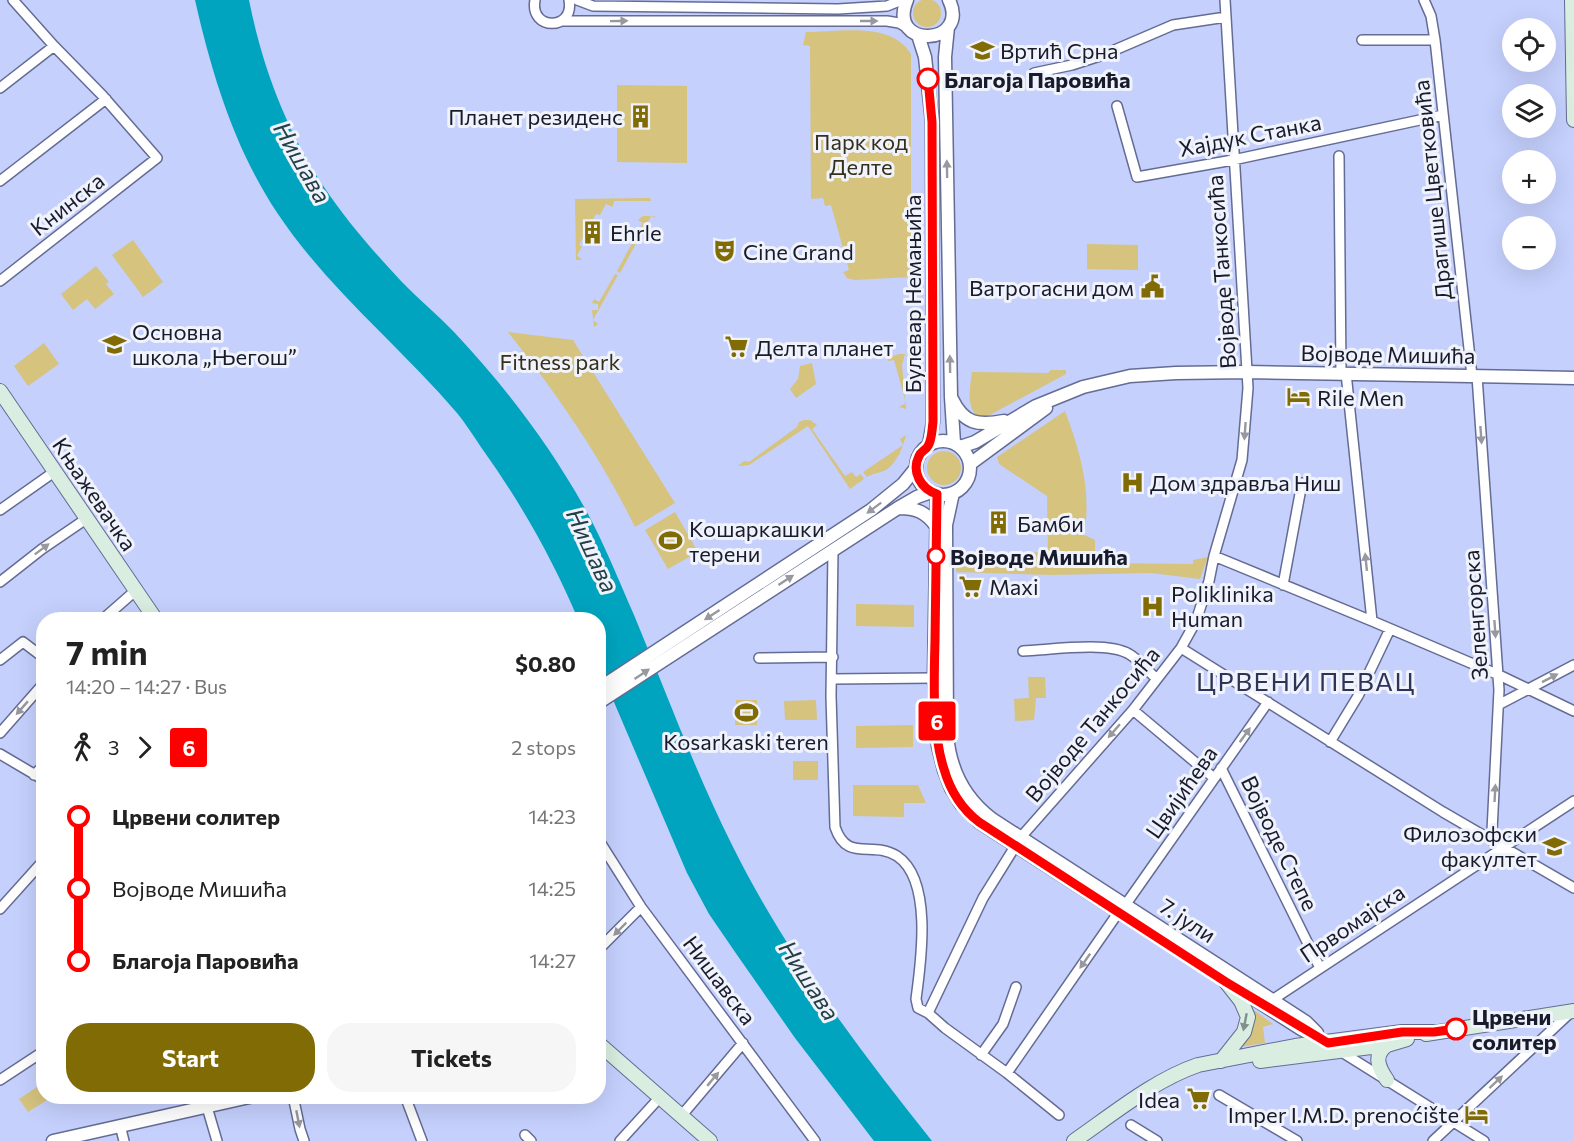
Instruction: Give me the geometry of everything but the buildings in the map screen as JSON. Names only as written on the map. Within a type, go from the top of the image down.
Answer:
[{"type":"main road","points":[[1572,0],[1574,120]]},
{"type":"main road","name":"Књажевачка","points":[[0,391],[150,612]]},
{"type":"main road","points":[[1226,982],[1241,1001],[1248,1017],[1244,1032],[1226,1060]]},
{"type":"main road","points":[[1226,1060],[1260,1061],[1387,1045],[1434,1032],[1572,1011]]},
{"type":"main road","points":[[1074,1141],[1186,1069],[1295,1046],[1402,1032],[1434,1032]]},
{"type":"main road","points":[[1387,1045],[1381,1049],[1378,1058],[1380,1070],[1387,1080]]},
{"type":"main road","points":[[606,1050],[710,1141]]},
{"type":"street","points":[[0,181],[106,99],[54,46],[14,0]]},
{"type":"street","points":[[535,0],[535,12],[542,21],[554,24],[561,21],[887,21],[898,23],[913,32],[931,37],[938,35],[948,27]]},
{"type":"street","points":[[561,21],[570,10],[569,0]]},
{"type":"street","points":[[577,0],[593,6],[838,9],[887,6],[902,0]]},
{"type":"street","name":"Булевар Немањића","points":[[907,0],[903,14],[925,57],[932,122],[933,422],[929,445]]},
{"type":"street","name":"Булевар Немањића","points":[[949,0],[952,12],[945,57],[951,398],[957,445]]},
{"type":"street","name":"Војводе Танкосића","points":[[928,1013],[983,898],[1018,841],[1132,710],[1181,648],[1191,632],[1209,582],[1214,556],[1242,460],[1247,396],[1225,0]]},
{"type":"street","name":"Драгише Цветковића","points":[[1424,0],[1431,16],[1435,40],[1474,376]]},
{"type":"street","points":[[1034,73],[1104,55],[1173,25],[1226,17]]},
{"type":"street","points":[[1362,40],[1435,40]]},
{"type":"street","points":[[0,88],[54,46]]},
{"type":"street","name":"Книнска","points":[[0,281],[157,158],[106,99]]},
{"type":"street","name":"Хајдук Станка","points":[[1117,106],[1137,177],[1233,160],[1443,115]]},
{"type":"street","points":[[1339,156],[1343,373],[1372,621]]},
{"type":"street","name":"Војводе Мишића","points":[[957,445],[975,442],[1036,406],[1089,385],[1130,376],[1246,372],[1574,378]]},
{"type":"street","name":"Зеленгорска","points":[[1474,376],[1499,675],[1500,704],[1492,826],[1495,838],[1503,848]]},
{"type":"street","name":"Војводе Мишића","points":[[970,464],[1062,397]]},
{"type":"street","points":[[951,398],[958,411],[976,423],[989,424],[1014,419]]},
{"type":"street","points":[[606,684],[682,640],[833,550],[897,508],[917,497],[934,493],[953,493],[962,488],[968,479],[970,464],[966,454],[957,445],[937,442],[929,445],[921,453],[916,468],[897,490],[682,640],[606,697]]},
{"type":"street","points":[[916,468],[919,480],[934,493],[936,526],[934,678],[938,746],[944,770],[951,788],[973,817],[1018,841]]},
{"type":"street","points":[[0,510],[54,472]]},
{"type":"street","points":[[1283,585],[1302,483]]},
{"type":"street","points":[[953,493],[946,525],[948,748],[959,781],[975,805],[1018,841]]},
{"type":"street","points":[[897,508],[919,510],[936,526]]},
{"type":"street","points":[[0,582],[42,549],[86,519]]},
{"type":"street","points":[[833,550],[831,696],[835,826],[839,837],[851,848],[881,849],[897,856],[908,867],[916,885],[922,920],[916,999],[918,1008],[928,1013],[1059,1115]]},
{"type":"street","points":[[1214,556],[1499,675],[1574,711]]},
{"type":"street","points":[[111,612],[135,591]]},
{"type":"street","points":[[1330,742],[1358,696],[1390,629]]},
{"type":"street","points":[[0,660],[23,642],[36,652]]},
{"type":"street","points":[[1023,651],[1098,647],[1114,649],[1131,655],[1157,679]]},
{"type":"street","points":[[1181,648],[1503,848],[1574,888]]},
{"type":"street","points":[[759,657],[833,657]]},
{"type":"street","points":[[1500,704],[1574,665]]},
{"type":"street","points":[[832,679],[934,678]]},
{"type":"street","points":[[0,733],[36,692]]},
{"type":"street","name":"Цвијићева","points":[[1007,1073],[1268,702]]},
{"type":"street","name":"Војводе Степе","points":[[1132,710],[1214,778]]},
{"type":"street","points":[[0,754],[36,775]]},
{"type":"street","name":"Војводе Степе","points":[[1221,768],[1320,968]]},
{"type":"street","name":"Првомајска","points":[[1272,1000],[1574,801]]},
{"type":"street","name":"7. јули","points":[[1018,841],[1306,1022],[1328,1043]]},
{"type":"street","name":"Нишавска","points":[[606,852],[641,907],[815,1141]]},
{"type":"street","points":[[0,909],[36,869]]},
{"type":"street","points":[[606,942],[641,907]]},
{"type":"street","name":"7. јули","points":[[1122,908],[1226,982],[1484,1141]]},
{"type":"street","points":[[981,1055],[1003,1024],[1016,987]]},
{"type":"street","points":[[1433,1141],[1572,1011]]},
{"type":"street","points":[[682,1115],[743,1043]]},
{"type":"street","points":[[0,1080],[36,1056]]},
{"type":"street","points":[[1219,1095],[1297,1141]]},
{"type":"street","points":[[620,1141],[661,1096]]},
{"type":"street","points":[[53,1141],[220,1104]]},
{"type":"street","points":[[295,1104],[304,1141]]},
{"type":"street","points":[[408,1104],[422,1141]]},
{"type":"street","points":[[207,1107],[217,1141]]},
{"type":"street","points":[[120,1125],[124,1141]]},
{"type":"street","points":[[1131,1125],[1156,1141]]},
{"type":"green space","points":[[927,-1],[937,3],[941,13],[937,23],[927,27],[917,23],[913,13],[917,3]]},
{"type":"green space","name":"Парк код Делте","points":[[849,30],[878,33],[902,44],[911,54],[911,277],[854,280],[847,278],[843,272],[849,270],[831,205],[825,206],[823,198],[811,199],[810,46],[803,45],[806,32]]},
{"type":"green space","points":[[617,85],[687,86],[687,163],[617,162]]},
{"type":"green space","points":[[650,198],[651,201],[614,201],[613,207],[606,204],[600,215],[596,214],[579,245],[582,247],[577,255],[582,260],[576,260],[575,199]]},
{"type":"green space","points":[[643,216],[651,216],[620,273],[617,271],[643,223],[638,220]]},
{"type":"green space","points":[[133,240],[163,282],[143,297],[112,255]]},
{"type":"green space","points":[[1087,244],[1138,245],[1138,270],[1087,269]]},
{"type":"green space","points":[[96,266],[109,282],[106,284],[114,294],[95,309],[87,299],[73,310],[61,294]]},
{"type":"green space","points":[[615,274],[618,275],[593,320],[592,310],[598,310],[598,304],[592,303],[594,299],[599,302]]},
{"type":"green space","name":"Fitness park","points":[[508,332],[573,340],[675,503],[635,527],[577,426]]},
{"type":"green space","points":[[44,343],[59,364],[28,386],[14,366]]},
{"type":"green space","points":[[905,354],[902,365],[905,400],[894,360],[888,361],[887,358]]},
{"type":"green space","points":[[812,363],[816,384],[796,398],[790,389],[798,379],[800,366]]},
{"type":"green space","points":[[1051,370],[1066,370],[1066,374],[988,416],[980,418],[972,409],[970,385],[972,372],[1048,373]]},
{"type":"green space","points":[[1065,411],[1083,472],[1087,503],[1084,535],[1095,540],[1095,563],[1193,564],[1193,560],[1208,557],[1200,579],[1151,573],[1051,575],[956,572],[957,554],[1048,552],[1047,496],[999,464],[997,457]]},
{"type":"green space","points":[[804,420],[810,420],[817,425],[812,429],[845,476],[852,472],[856,477],[861,474],[864,479],[850,489],[808,426],[749,465],[738,466],[744,461],[749,462]]},
{"type":"green space","points":[[906,435],[905,440],[903,445],[900,439]]},
{"type":"green space","points":[[903,445],[896,459],[886,470],[867,477],[863,472]]},
{"type":"green space","points":[[944,451],[956,456],[961,468],[956,480],[944,485],[932,480],[927,468],[932,456]]},
{"type":"green space","name":"Кошаркашки терени","points":[[675,512],[698,552],[668,569],[645,530]]},
{"type":"green space","points":[[856,604],[914,605],[914,627],[856,626]]},
{"type":"green space","points":[[1028,677],[1045,677],[1046,698],[1036,698],[1034,720],[1015,721],[1014,699],[1029,698]]},
{"type":"green space","name":"Kosarkaski teren","points":[[736,700],[757,700],[757,725],[735,725]]},
{"type":"green space","points":[[816,700],[817,720],[785,720],[784,701]]},
{"type":"green space","points":[[913,725],[913,747],[856,748],[856,726]]},
{"type":"green space","points":[[793,761],[818,761],[818,780],[793,780]]},
{"type":"green space","points":[[853,785],[918,785],[926,803],[904,803],[904,817],[853,816]]},
{"type":"green space","points":[[1252,1011],[1273,1024],[1263,1027],[1265,1043],[1239,1047]]},
{"type":"green space","points":[[36,1088],[36,1104],[41,1104],[28,1112],[19,1099]]},
{"type":"water","name":"Нишава","points":[[195,0],[249,0],[268,73],[287,120],[310,165],[351,223],[380,258],[407,288],[454,332],[490,372],[555,459],[583,505],[604,546],[706,789],[753,885],[824,998],[932,1141],[874,1141],[795,1038],[709,914],[687,873],[606,683],[606,612],[575,612],[523,511],[460,417],[435,388],[341,292],[278,214],[263,190],[237,138],[209,56]]},
{"type":"bus line","name":"6","points":[[928,79],[932,122],[933,422],[929,445],[921,453],[916,468],[921,484],[927,490],[937,494],[934,678],[938,746],[951,788],[961,804],[979,822],[1226,982],[1301,1029],[1328,1043],[1402,1032],[1456,1029]]},
{"type":"place","name":"Вртић Срна","points":[[982,50]]},
{"type":"place","name":"Благоја Паровића","points":[[928,79]]},
{"type":"place","name":"Планет резиденс","points":[[641,116]]},
{"type":"place","name":"Ehrle","points":[[592,232]]},
{"type":"place","name":"Cine Grand","points":[[725,251]]},
{"type":"place","name":"Ватрогасни дом","points":[[1152,287]]},
{"type":"place","name":"Основна школа „Његош”","points":[[114,344]]},
{"type":"place","name":"Делта планет","points":[[737,347]]},
{"type":"place","name":"Rile Men","points":[[1299,397]]},
{"type":"place","name":"Дом здравља Ниш","points":[[1132,482]]},
{"type":"place","name":"Бамби","points":[[999,523]]},
{"type":"place","name":"Кошаркашки терени","points":[[671,541]]},
{"type":"place","name":"Војводе Мишића","points":[[936,556]]},
{"type":"place","name":"Maxi","points":[[971,586]]},
{"type":"place","name":"Poliklinika Human","points":[[1153,606]]},
{"type":"place","name":"Kosarkaski teren","points":[[746,712]]},
{"type":"place","name":"Филозофски факултет","points":[[1555,846]]},
{"type":"place","name":"Црвени солитер","points":[[1456,1029]]},
{"type":"place","name":"Idea","points":[[1198,1099]]},
{"type":"place","name":"Imper I.M.D. prenoćište","points":[[1477,1114]]},
{"type":"district","name":"ЦРВЕНИ ПЕВАЦ","points":[[1306,680]]}]
